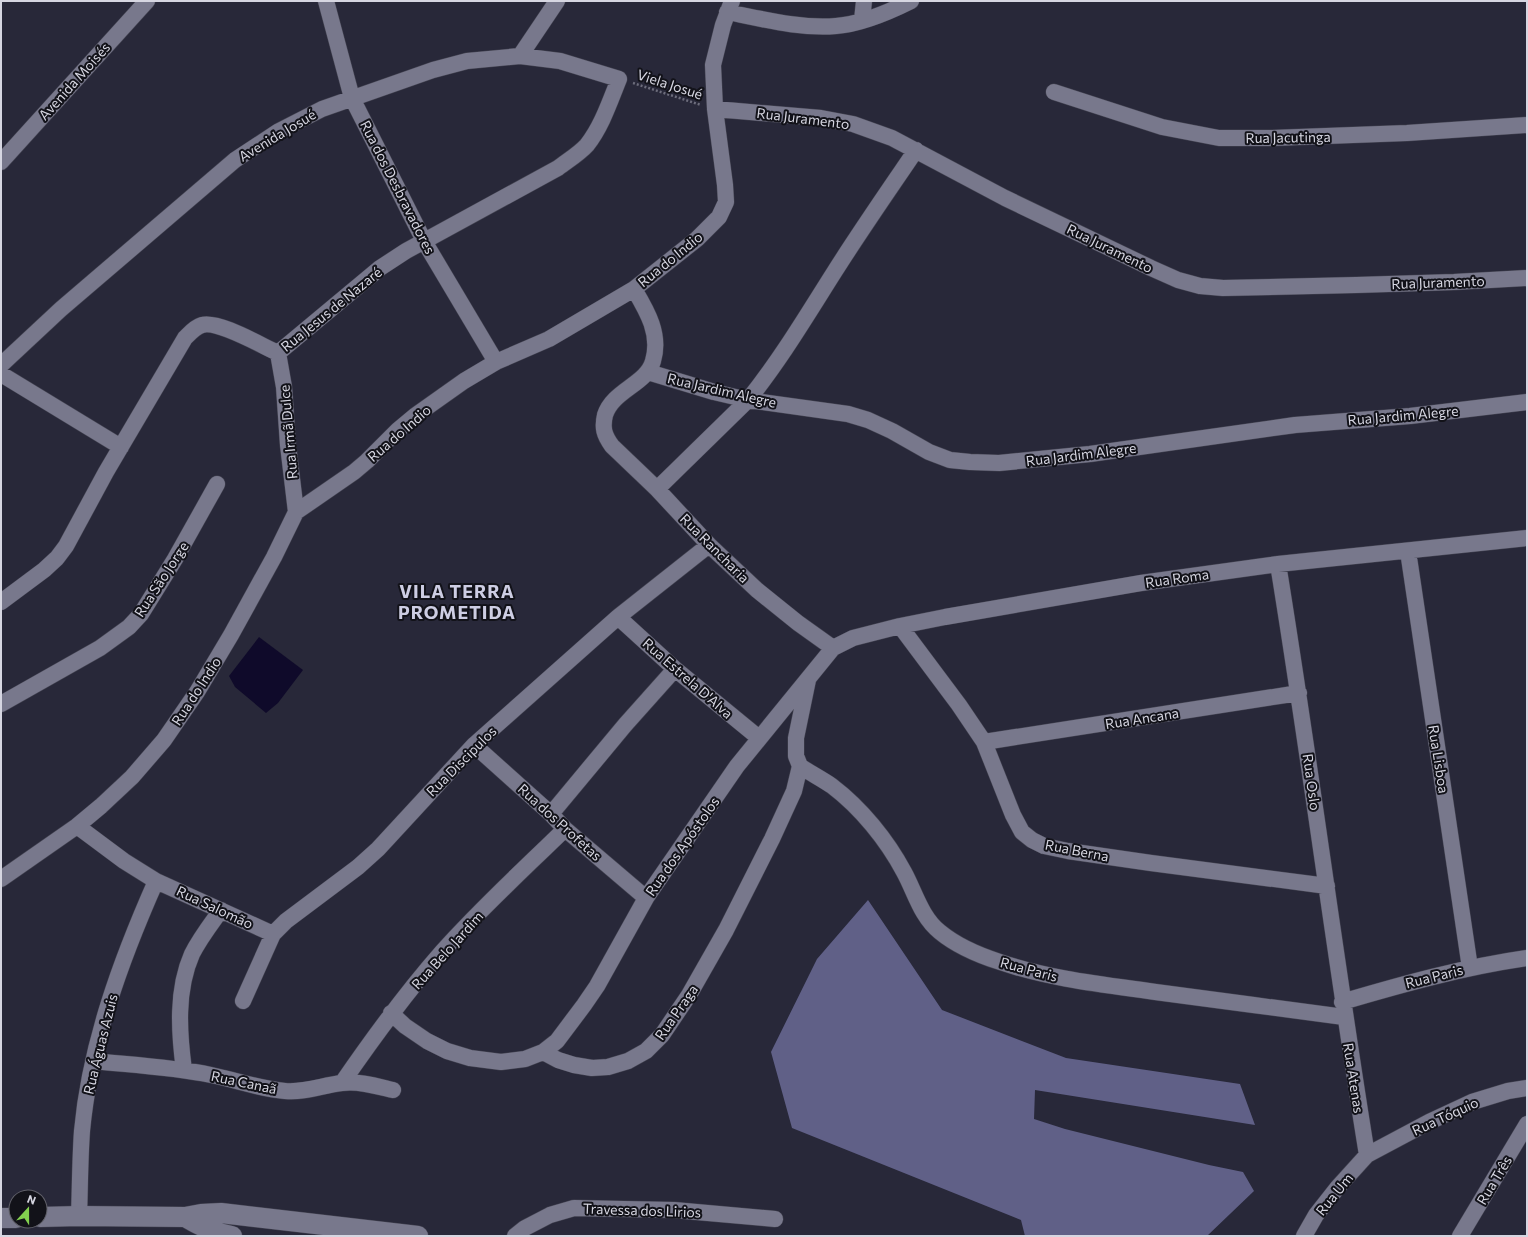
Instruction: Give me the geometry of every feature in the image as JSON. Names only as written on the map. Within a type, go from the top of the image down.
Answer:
[{"type":"street","name":"Avenida Moisés","points":[[1,162],[147,1]]},
{"type":"street","name":"Rua dos Desbravadores","points":[[326,1],[352,98],[424,241],[496,362]]},
{"type":"street","points":[[520,56],[557,1]]},
{"type":"street","points":[[862,20],[864,1]]},
{"type":"street","points":[[730,7],[811,27],[838,26],[862,20],[911,1]]},
{"type":"street","name":"Rua do Indio","points":[[1,879],[77,826],[132,777],[164,740],[197,692],[231,635],[274,557],[296,512],[354,472],[416,415],[464,381],[496,362],[549,339],[634,289],[697,239],[719,218],[726,202],[715,109],[713,65],[730,7]]},
{"type":"street","name":"Avenida Josué","points":[[1,365],[61,309],[235,160],[279,131],[322,109],[433,70],[467,62],[520,56],[560,61],[619,79]]},
{"type":"street","name":"Rua Jesus de Nazaré","points":[[1,602],[44,570],[57,558],[66,546],[102,478],[185,338],[193,330],[202,325],[212,324],[223,327],[278,353],[380,268],[406,251],[558,168],[586,146],[597,130],[619,79]]},
{"type":"street","name":"Rua Jacutinga","points":[[1054,92],[1162,127],[1219,138],[1272,138],[1407,133],[1527,125]]},
{"type":"street","name":"Rua Juramento","points":[[715,109],[821,118],[853,124],[892,138],[1005,198],[1151,268],[1178,280],[1200,286],[1223,288],[1447,283],[1527,278]]},
{"type":"street","points":[[657,489],[748,400],[778,361],[868,220],[916,150]]},
{"type":"street","points":[[634,289],[649,314],[654,333],[655,349],[653,362],[648,372]]},
{"type":"street","name":"Rua Irmã Dulce","points":[[278,353],[284,387],[288,445],[296,512]]},
{"type":"street","name":"Rua Jardim Alegre","points":[[648,372],[714,392],[748,400],[848,414],[880,426],[930,452],[950,460],[999,463],[1090,454],[1295,425],[1410,416],[1527,402]]},
{"type":"street","name":"Rua Rancharia","points":[[648,372],[615,398],[606,411],[603,423],[606,438],[612,446],[657,489],[709,545],[757,590],[798,623],[833,648]]},
{"type":"street","points":[[1,374],[121,447]]},
{"type":"street","name":"Rua São Jorge","points":[[1,704],[100,648],[129,627],[144,610],[176,559],[217,484]]},
{"type":"street","name":"Rua Roma","points":[[833,648],[853,638],[900,626],[1141,583],[1278,564],[1527,538]]},
{"type":"street","name":"Rua Discipulos","points":[[243,1001],[273,934],[286,921],[336,884],[378,849],[474,745],[618,617],[709,545]]},
{"type":"street","name":"Rua Lisboa","points":[[1408,551],[1470,968]]},
{"type":"street","name":"Rua Oslo","points":[[1278,564],[1299,694],[1343,1009]]},
{"type":"street","name":"Rua Estrela D'Alva","points":[[618,617],[675,669],[759,738]]},
{"type":"street","name":"Rua Berna","points":[[900,626],[959,705],[984,742],[1013,815],[1022,832],[1032,840],[1044,846],[1068,851],[1151,864],[1327,886]]},
{"type":"street","name":"Rua dos Apóstolos","points":[[543,1052],[557,1041],[597,986],[646,898],[737,766],[833,648]]},
{"type":"street","points":[[551,814],[625,725],[675,669]]},
{"type":"street","points":[[800,766],[796,756],[796,738],[808,679]]},
{"type":"street","name":"Rua Ancana","points":[[984,742],[1299,694]]},
{"type":"street","name":"Rua dos Profetas","points":[[474,745],[551,814],[565,829],[646,898]]},
{"type":"street","name":"Rua Paris","points":[[800,766],[831,786],[849,801],[870,823],[890,849],[904,872],[926,918],[939,932],[960,946],[985,957],[1026,971],[1072,981],[1343,1009],[1432,976],[1527,958]]},
{"type":"street","name":"Rua Praga","points":[[543,1052],[558,1060],[574,1065],[592,1068],[608,1067],[628,1061],[646,1051],[662,1035],[689,995],[747,891],[794,791],[800,766]]},
{"type":"street","name":"Rua Salomão","points":[[77,826],[124,861],[156,881],[273,934]]},
{"type":"street","name":"Rua Belo Jardim","points":[[342,1083],[391,1013],[441,953],[479,912],[565,829]]},
{"type":"street","name":"Rua Águas Azuis","points":[[79,1216],[82,1130],[93,1061],[102,1026],[125,954],[156,881]]},
{"type":"street","points":[[184,1070],[179,1020],[185,977],[192,954],[204,933],[221,910]]},
{"type":"street","name":"Rua Atenas","points":[[1343,1009],[1367,1155]]},
{"type":"street","points":[[391,1013],[405,1026],[427,1041],[447,1051],[470,1058],[501,1062],[525,1059],[543,1052]]},
{"type":"street","name":"Rua Canaã","points":[[93,1061],[184,1070],[287,1092],[355,1082],[393,1090]]},
{"type":"street","name":"Rua Tóquio","points":[[1367,1155],[1429,1122],[1472,1102],[1508,1090],[1527,1088]]},
{"type":"street","name":"Rua Três","points":[[1460,1236],[1527,1124]]},
{"type":"street","name":"Rua Um","points":[[1304,1236],[1316,1215],[1338,1187],[1367,1155]]},
{"type":"street","name":"Travessa dos Lirios","points":[[515,1236],[525,1228],[550,1215],[574,1208],[674,1210],[776,1218]]},
{"type":"street","points":[[48,1217],[185,1217],[201,1214],[222,1213],[418,1236]]},
{"type":"street","points":[[185,1217],[208,1230],[219,1234],[232,1236]]},
{"type":"path","name":"Viela Josué","points":[[619,79],[715,109]]},
{"type":"shaded area","points":[[259,637],[303,670],[278,703],[266,713],[235,687],[229,676]]},
{"type":"shaded area","points":[[868,900],[942,1010],[1066,1058],[1240,1084],[1255,1125],[1035,1090],[1034,1119],[1065,1129],[1243,1172],[1254,1191],[1207,1236],[1025,1236],[1021,1220],[792,1128],[771,1052],[817,959]]},
{"type":"district","name":"VILA TERRA PROMETIDA","points":[[457,601]]}]
